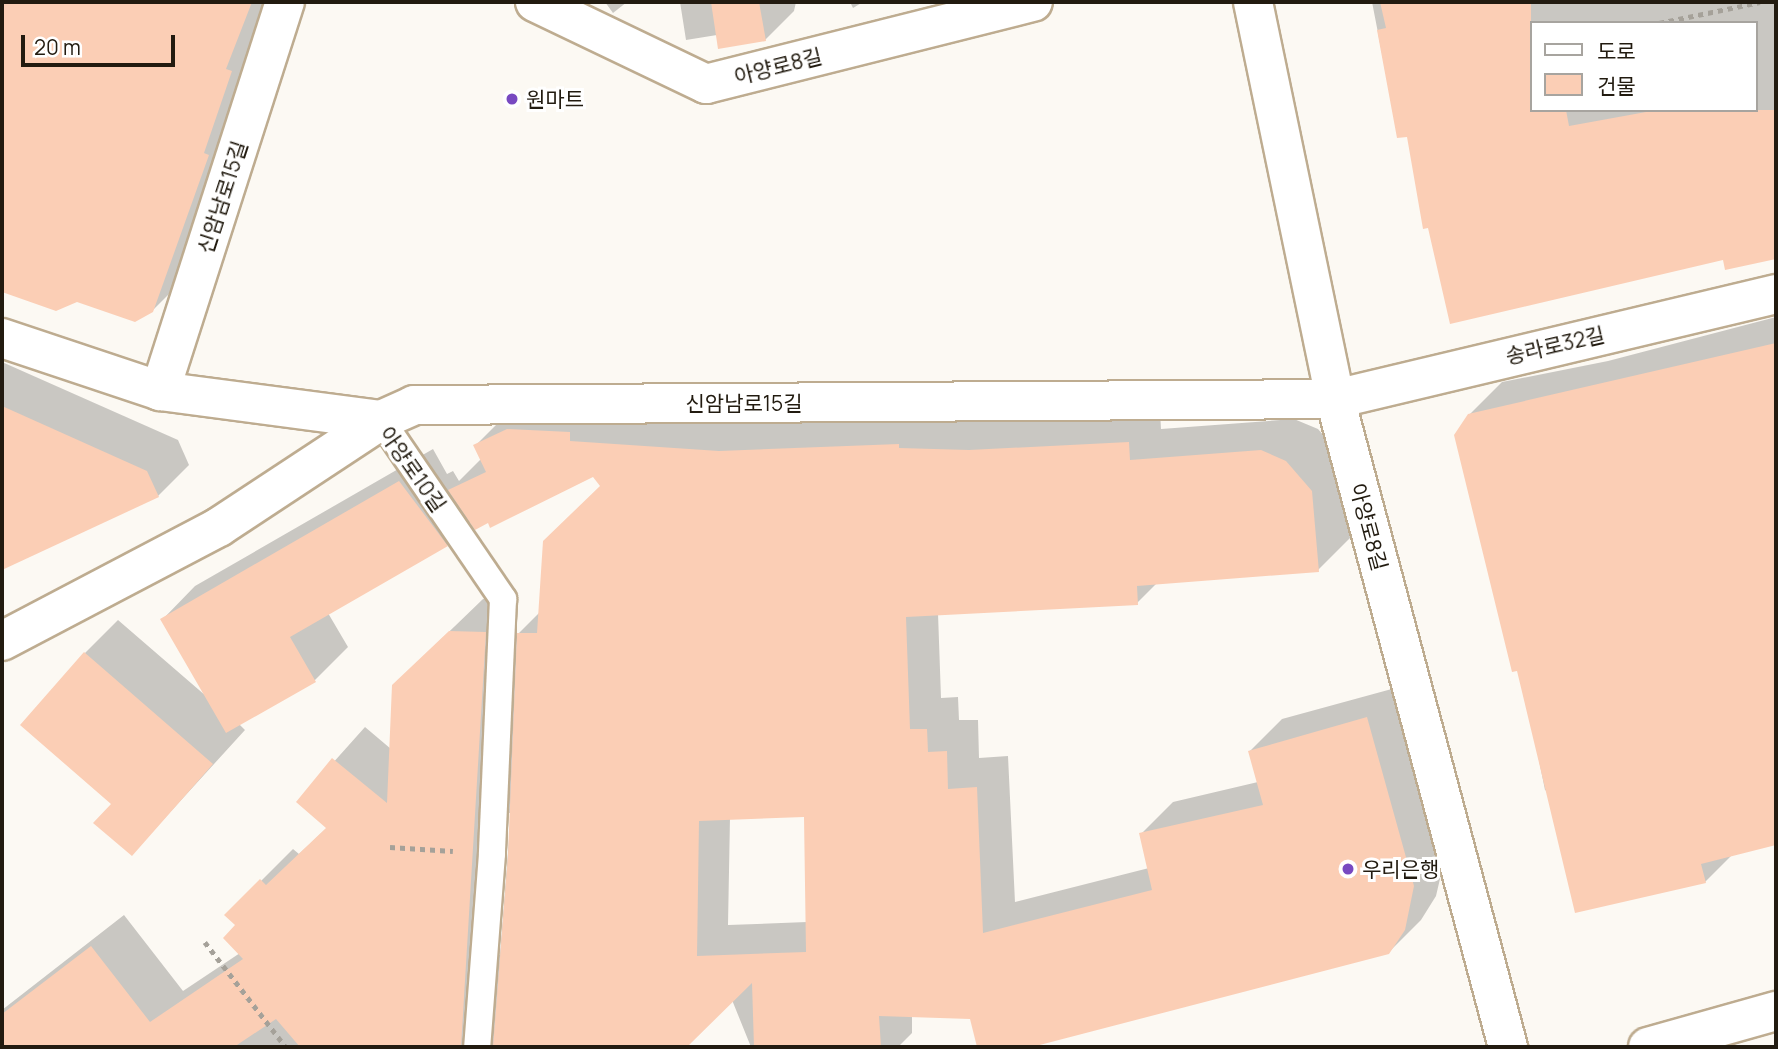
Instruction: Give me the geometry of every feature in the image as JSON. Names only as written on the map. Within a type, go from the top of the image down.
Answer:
[{"type":"street","name":"신암남로15길","points":[[160,391],[285,2]]},
{"type":"street","name":"아양로8길","points":[[535,2],[706,83],[1033,2]]},
{"type":"street","name":"아양로8길","points":[[1253,2],[1335,399],[1507,1047]]},
{"type":"street","name":"송라로32길","points":[[1335,399],[1776,294]]},
{"type":"street","points":[[2,338],[160,391],[381,420]]},
{"type":"street","name":"신암남로15길","points":[[381,420],[414,405],[1335,399]]},
{"type":"street","name":"아양로10길","points":[[2,641],[219,527],[381,420]]},
{"type":"street","points":[[1648,1047],[1776,1011]]},
{"type":"lane","name":"아양로10길","points":[[381,420],[503,599],[492,854],[477,1047]]},
{"type":"path","points":[[1669,21],[1760,2]]},
{"type":"path","points":[[390,847],[492,854]]},
{"type":"path","points":[[205,942],[286,1047]]},
{"type":"building","points":[[2,2],[252,2],[226,69],[232,71],[204,153],[209,155],[153,312],[135,322],[77,302],[56,311],[2,292]]},
{"type":"building","points":[[711,2],[759,2],[766,41],[718,49]]},
{"type":"building","points":[[1380,2],[1531,2],[1530,112],[1566,112],[1569,126],[1646,112],[1776,110],[1776,259],[1725,270],[1723,260],[1450,324],[1428,228],[1423,229],[1407,137],[1397,138],[1377,30],[1386,28]]},
{"type":"building","points":[[1776,343],[1776,845],[1701,864],[1706,883],[1575,913],[1517,671],[1512,672],[1454,435],[1468,414]]},
{"type":"building","points":[[2,406],[147,471],[159,497],[2,570]]},
{"type":"building","points":[[507,429],[570,432],[570,441],[719,451],[899,444],[899,448],[969,450],[1129,442],[1130,460],[1261,450],[1286,461],[1312,491],[1319,572],[1137,586],[1138,605],[906,617],[910,729],[927,729],[928,752],[947,751],[948,789],[977,787],[983,933],[1152,890],[1139,833],[1263,805],[1248,751],[1367,717],[1414,886],[1405,930],[1389,954],[1032,1047],[977,1047],[970,1019],[879,1016],[881,1047],[754,1047],[752,983],[687,1047],[493,1047],[508,855],[517,633],[537,633],[543,541],[600,486],[593,477],[490,528],[488,523],[475,530],[448,490],[486,472],[473,445]],"holes":[[[804,817],[806,952],[697,956],[699,821]]]},
{"type":"building","points":[[399,481],[448,546],[290,637],[316,682],[226,733],[160,619]]},
{"type":"building","points":[[449,631],[486,632],[461,1047],[300,1047],[276,1019],[234,1047],[2,1047],[2,1014],[91,946],[150,1022],[243,959],[223,938],[235,925],[224,915],[260,879],[266,885],[326,828],[296,802],[332,758],[387,803],[392,685]]},
{"type":"building","points":[[84,652],[213,764],[132,856],[93,823],[111,804],[20,725]]},
{"type":"place","name":"원마트","points":[[512,99]]},
{"type":"place","name":"우리은행","points":[[1348,869]]}]
